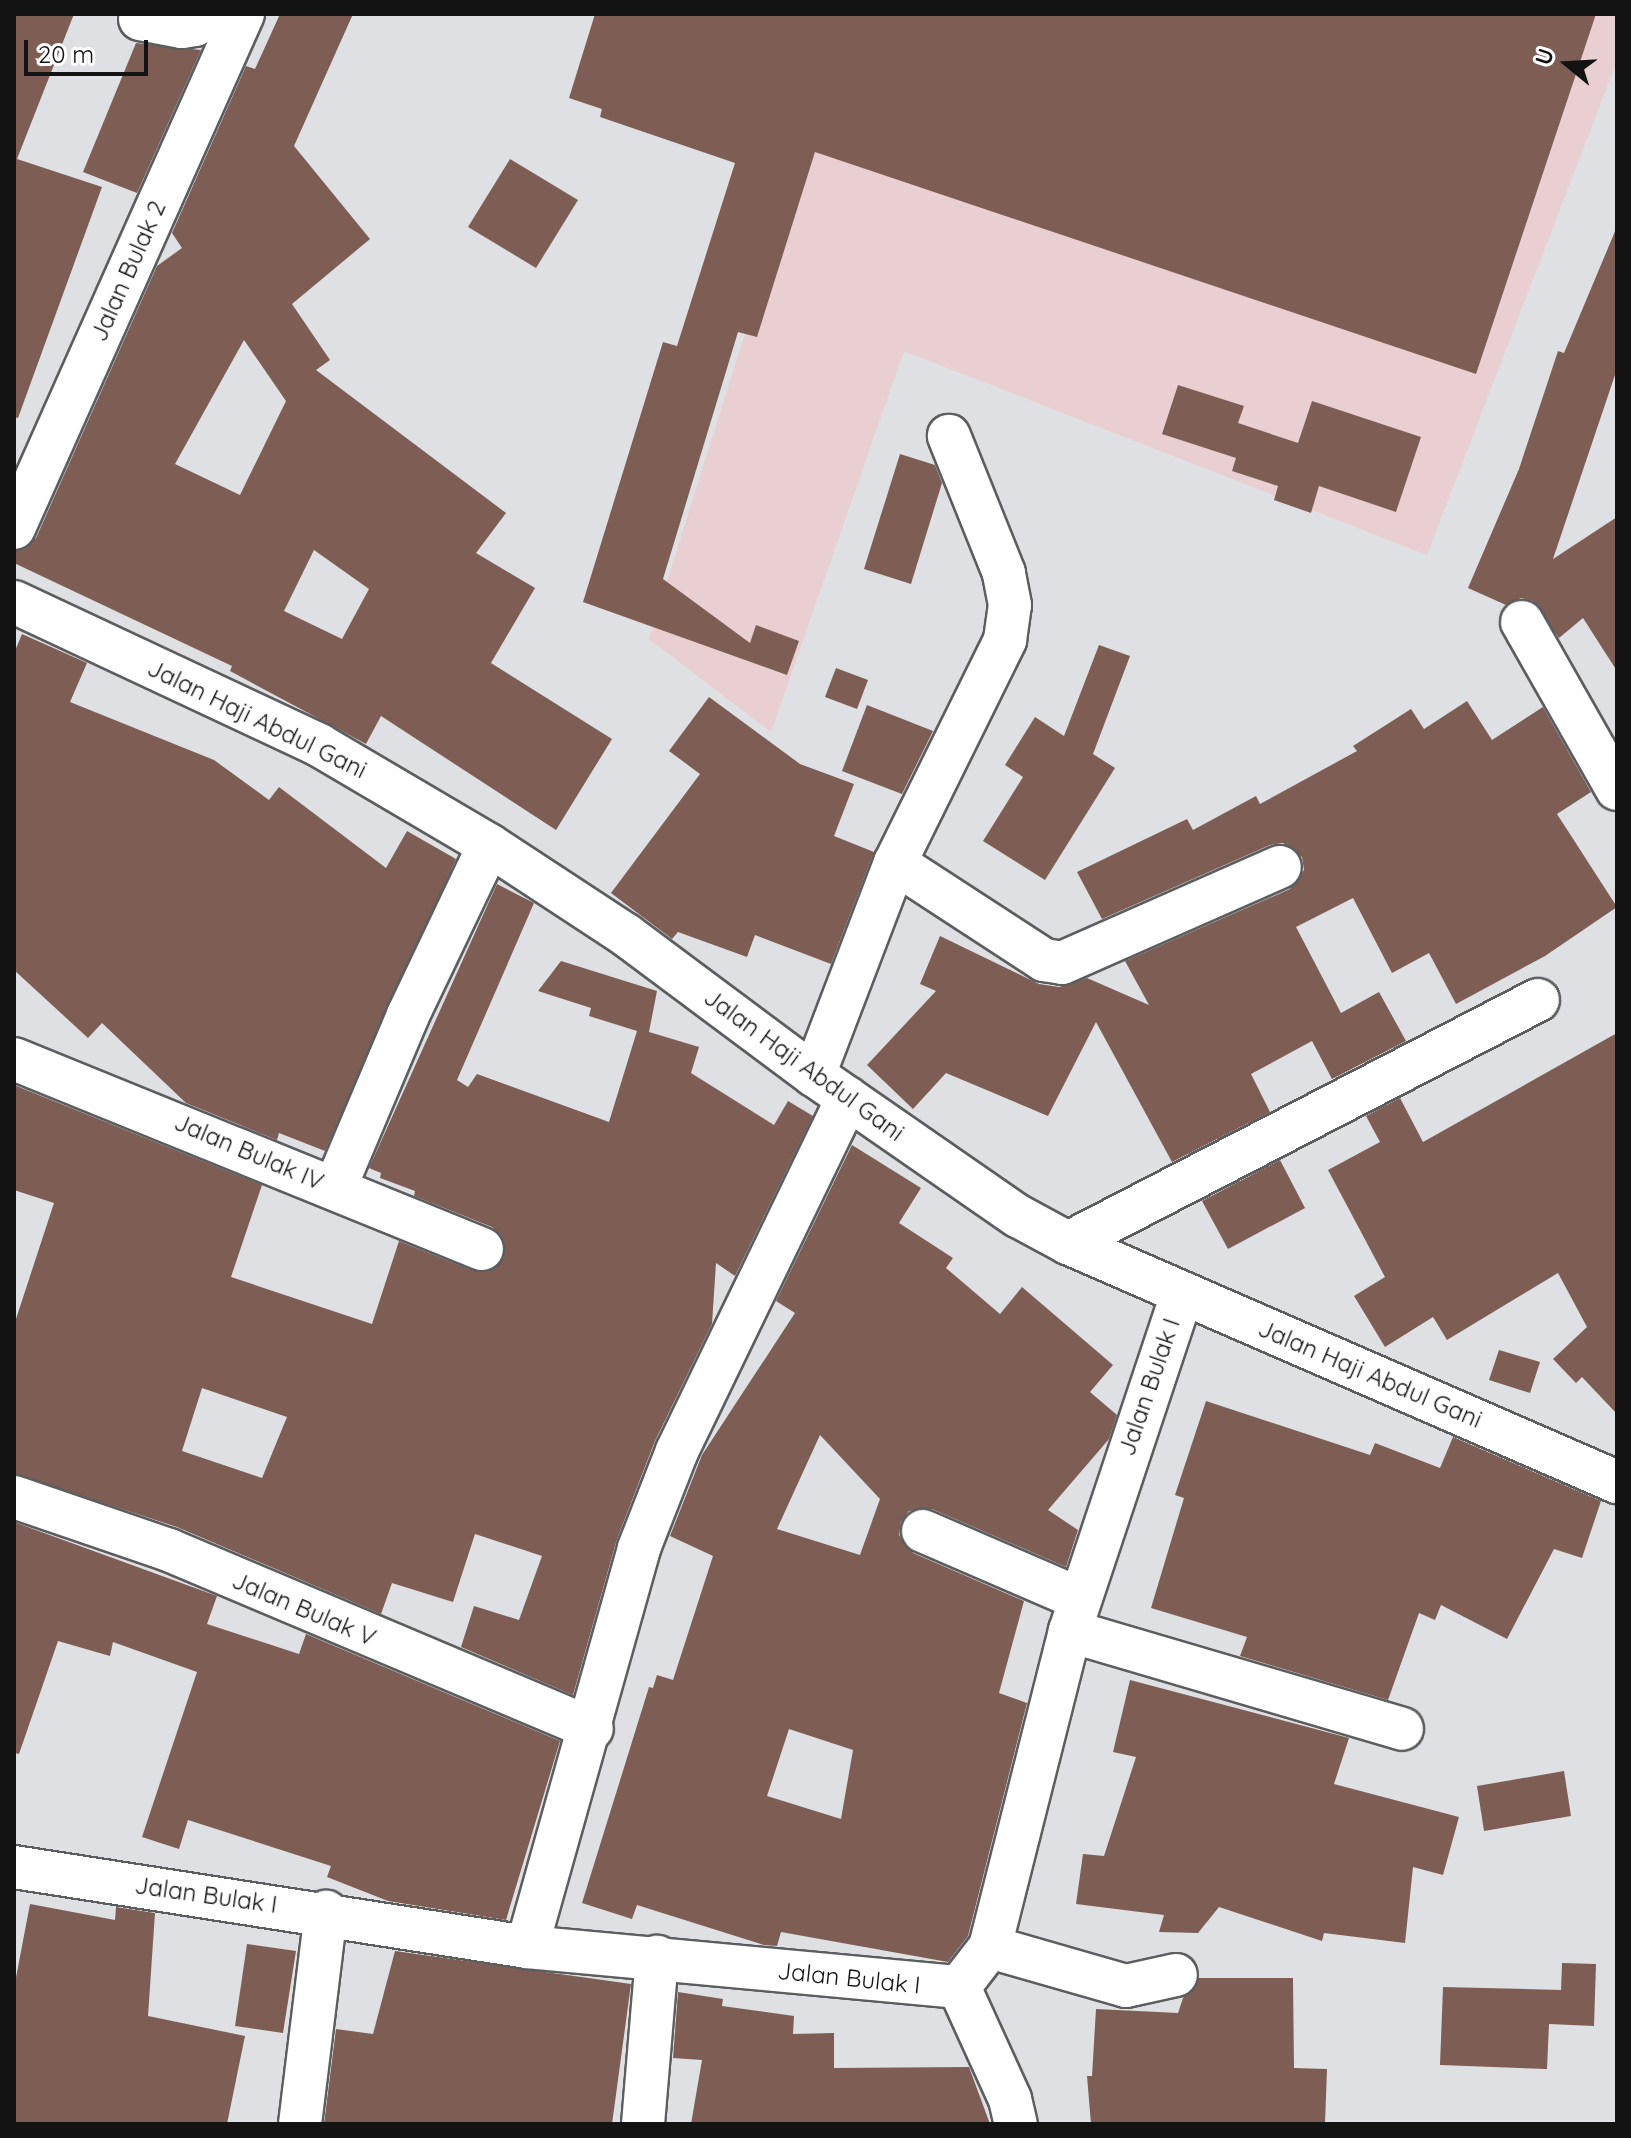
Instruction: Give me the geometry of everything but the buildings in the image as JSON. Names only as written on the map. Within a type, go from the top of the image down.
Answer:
[{"type":"street","points":[[140,19],[182,27],[195,25],[203,14]]},
{"type":"street","name":"Jalan Bulak 2","points":[[14,528],[243,14]]},
{"type":"street","points":[[814,1075],[895,863],[1005,640],[1010,605],[1004,573],[949,436]]},
{"type":"street","name":"Jalan Haji Abdul Gani","points":[[14,602],[319,745],[489,845],[626,935],[814,1075],[1018,1216],[1068,1243],[1182,1295],[1617,1482]]},
{"type":"street","points":[[1522,622],[1617,789]]},
{"type":"street","points":[[335,1188],[408,1015],[489,845]]},
{"type":"street","points":[[895,863],[1044,960],[1062,963],[1280,867]]},
{"type":"street","points":[[1068,1243],[1538,1000]]},
{"type":"street","name":"Jalan Bulak IV","points":[[14,1059],[482,1249]]},
{"type":"street","points":[[527,1947],[592,1729],[639,1548],[677,1451],[848,1098]]},
{"type":"street","name":"Jalan Bulak I","points":[[14,1867],[326,1912],[527,1947],[959,1987],[990,1947],[1075,1615],[1182,1295]]},
{"type":"street","name":"Jalan Bulak V","points":[[14,1497],[169,1550],[592,1729]]},
{"type":"street","points":[[923,1531],[1075,1615],[1402,1729]]},
{"type":"street","points":[[300,2124],[326,1912]]},
{"type":"street","points":[[990,1947],[1126,1986],[1176,1975]]},
{"type":"street","points":[[643,2124],[657,1957]]},
{"type":"street","points":[[959,1987],[1010,2099],[1016,2124]]},
{"type":"shaded area","points":[[622,14],[1617,14],[1617,61],[1427,555],[904,351],[771,732],[649,639],[816,107]]}]
